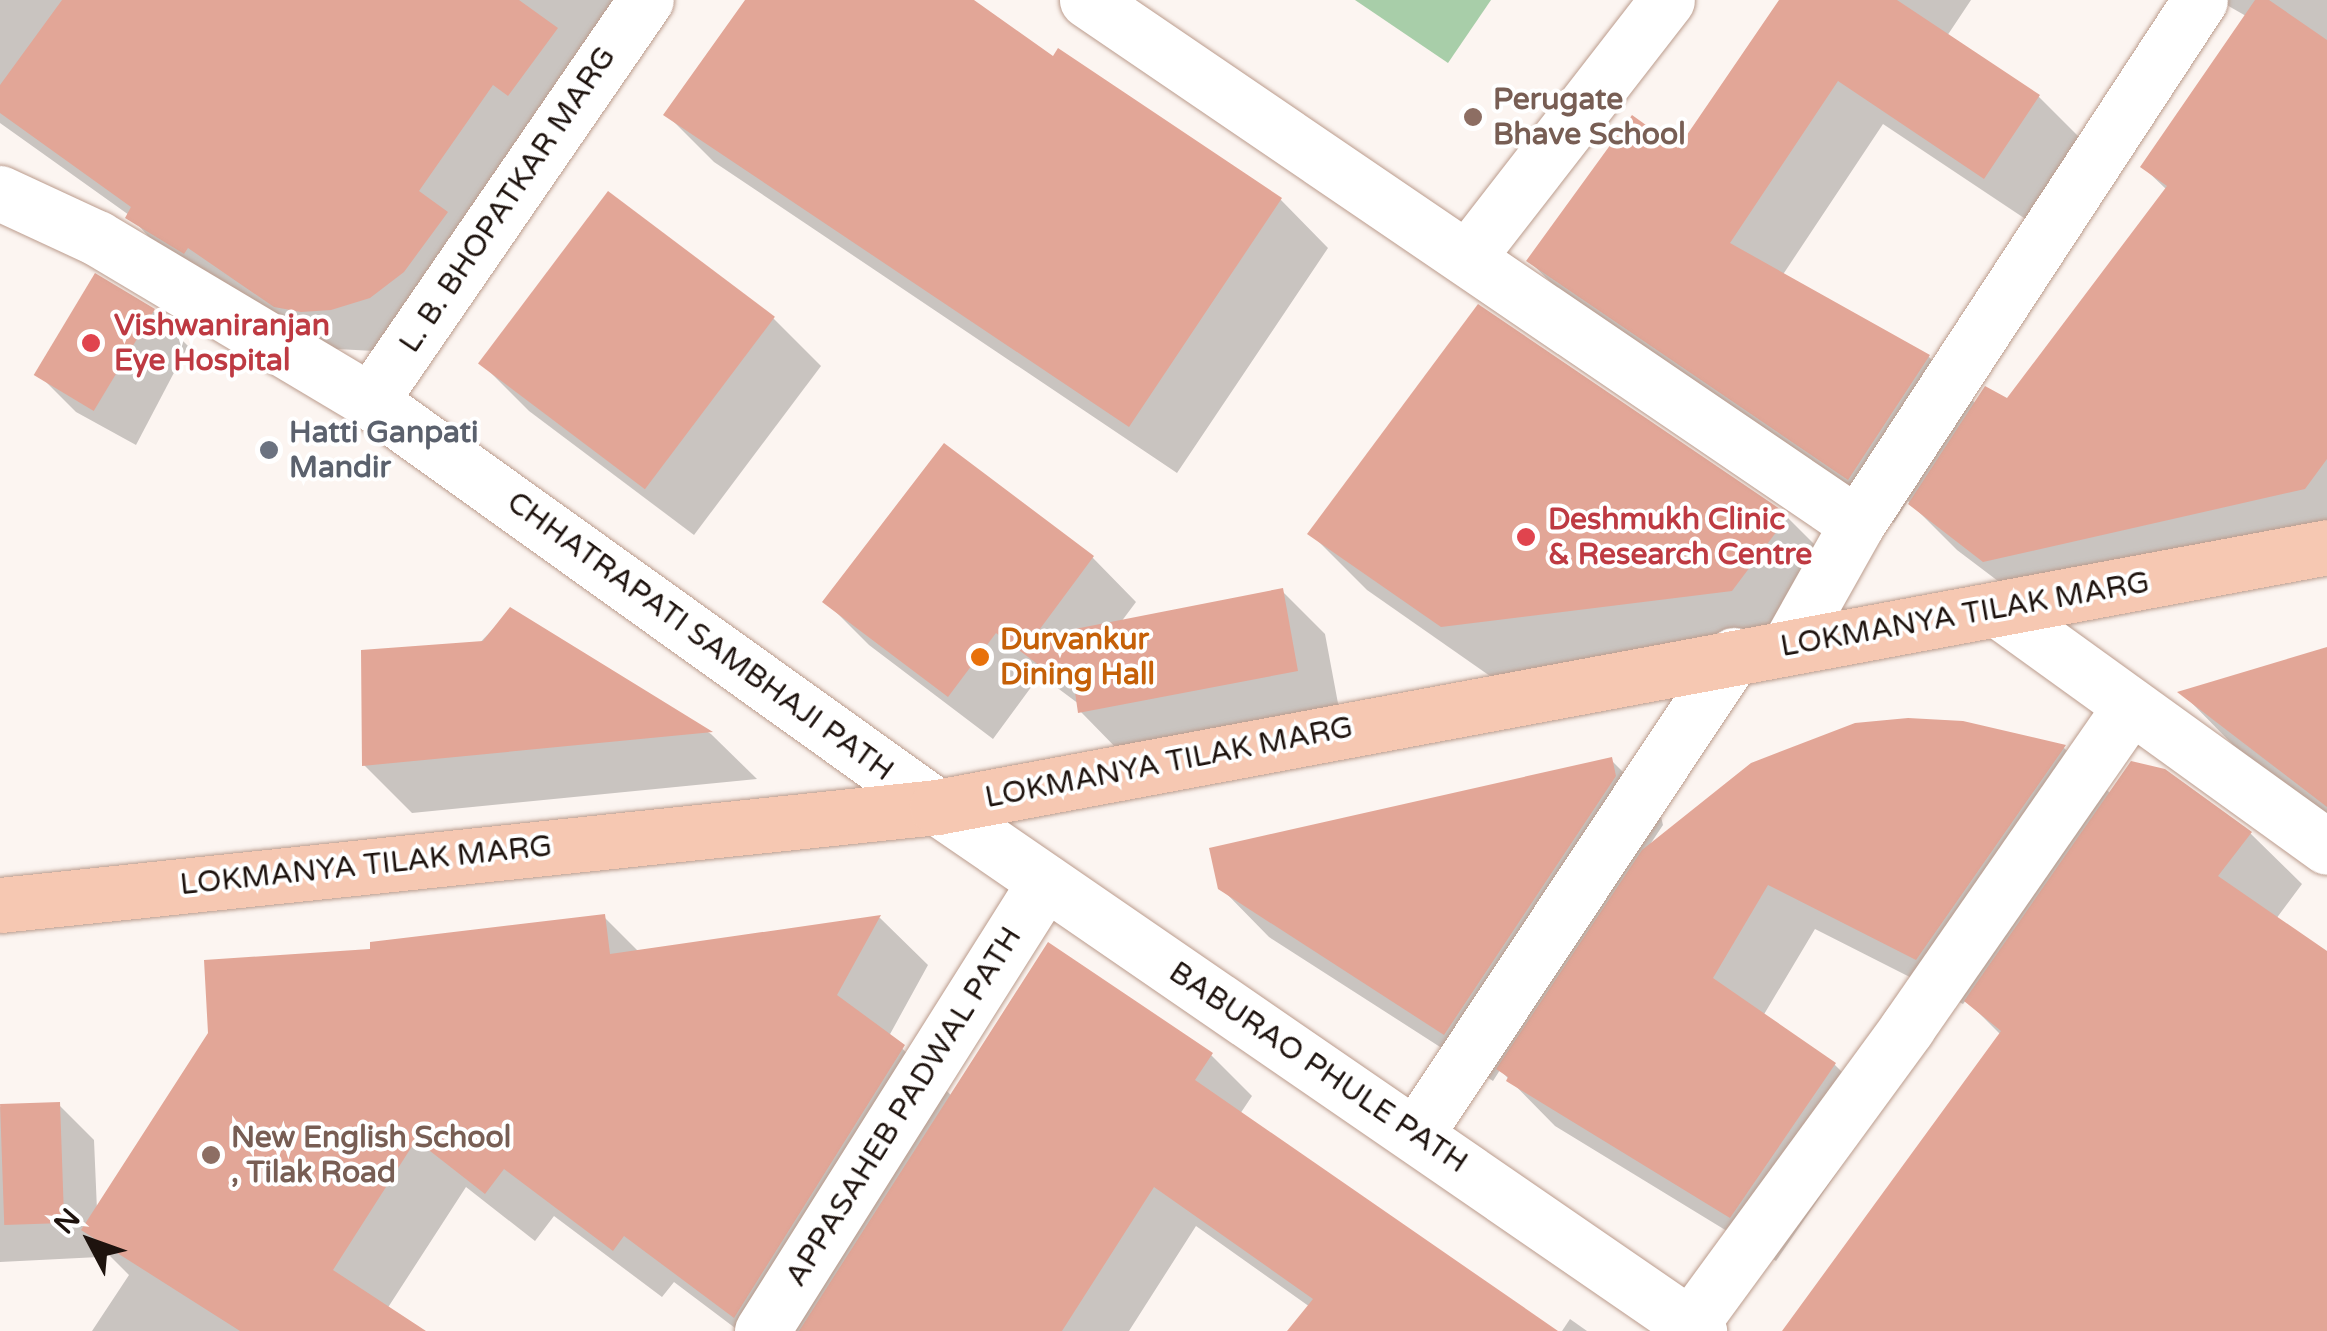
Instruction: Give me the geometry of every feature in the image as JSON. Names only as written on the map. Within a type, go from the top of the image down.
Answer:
[{"type":"main road","name":"LOKMANYA TILAK MARG","points":[[0,905],[937,807],[2327,547]]},
{"type":"street","name":"L. B. BHOPATKAR MARG","points":[[370,401],[646,0]]},
{"type":"street","points":[[1087,0],[1857,524]]},
{"type":"street","points":[[1467,258],[1667,0]]},
{"type":"street","points":[[1788,647],[1857,524],[2200,0]]},
{"type":"street","name":"CHHATRAPATI SAMBHAJI PATH","points":[[0,193],[97,238],[370,401],[937,807]]},
{"type":"street","points":[[2000,611],[2327,846]]},
{"type":"street","points":[[1416,1134],[1734,655]]},
{"type":"street","points":[[1695,1328],[2131,706]]},
{"type":"street","name":"BABURAO PHULE PATH","points":[[937,807],[1695,1328]]},
{"type":"street","name":"APPASAHEB PADWAL PATH","points":[[762,1331],[1045,882]]},
{"type":"green space","points":[[1355,0],[1491,0],[1448,63]]},
{"type":"building","points":[[62,0],[519,0],[558,28],[508,96],[493,85],[419,191],[448,212],[404,272],[370,298],[331,310],[301,312],[274,307],[188,248],[184,254],[125,218],[131,207],[0,113],[0,85]]},
{"type":"building","points":[[745,0],[974,0],[1053,56],[1058,48],[1282,198],[1129,427],[663,115]]},
{"type":"building","points":[[1779,0],[1897,0],[2040,95],[1984,179],[1838,81],[1730,243],[1930,355],[1848,480],[1526,261],[1632,115],[1678,148]]},
{"type":"building","points":[[2255,0],[2269,0],[2327,40],[2327,459],[2305,489],[1983,562],[1908,504],[1985,386],[2007,398],[2167,186],[2140,167]]},
{"type":"building","points":[[608,191],[775,317],[645,489],[478,364]]},
{"type":"building","points":[[95,273],[155,309],[94,411],[34,375]]},
{"type":"building","points":[[1478,304],[1789,515],[1732,591],[1441,627],[1307,534]]},
{"type":"building","points":[[944,443],[1094,556],[1034,637],[1283,588],[1298,671],[1078,713],[1075,692],[996,633],[948,697],[822,602]]},
{"type":"building","points":[[510,607],[713,732],[362,766],[361,650],[483,641]]},
{"type":"building","points":[[2327,647],[2327,807],[2177,692]]},
{"type":"building","points":[[1908,718],[1963,721],[2066,745],[1916,960],[1768,885],[1713,978],[1836,1063],[1730,1218],[1506,1081],[1508,1077],[1496,1069],[1642,850],[1751,763],[1855,723]]},
{"type":"building","points":[[1612,757],[1616,776],[1444,1035],[1218,889],[1209,848]]},
{"type":"building","points":[[2131,761],[2165,769],[2252,832],[2218,876],[2327,951],[2327,1331],[1782,1331],[2001,1031],[1964,1001]]},
{"type":"building","points":[[605,914],[610,954],[881,915],[837,995],[905,1045],[734,1318],[624,1236],[613,1251],[504,1169],[485,1194],[416,1140],[333,1270],[426,1331],[240,1331],[81,1230],[208,1033],[204,960],[370,949],[370,942]]},
{"type":"building","points":[[1048,942],[1213,1053],[1195,1080],[1558,1331],[1287,1331],[1313,1299],[1154,1187],[1062,1331],[799,1331]]},
{"type":"building","points":[[60,1102],[64,1223],[4,1225],[0,1104]]},
{"type":"place","name":"Perugate Bhave School","points":[[1473,117]]},
{"type":"place","name":"Vishwaniranjan Eye Hospital","points":[[91,343]]},
{"type":"place","name":"Hatti Ganpati Mandir","points":[[269,450]]},
{"type":"place","name":"Deshmukh Clinic & Research Centre","points":[[1526,537]]},
{"type":"place","name":"Durvankur Dining Hall","points":[[980,657]]},
{"type":"place","name":"New English School , Tilak Road","points":[[211,1155]]}]
